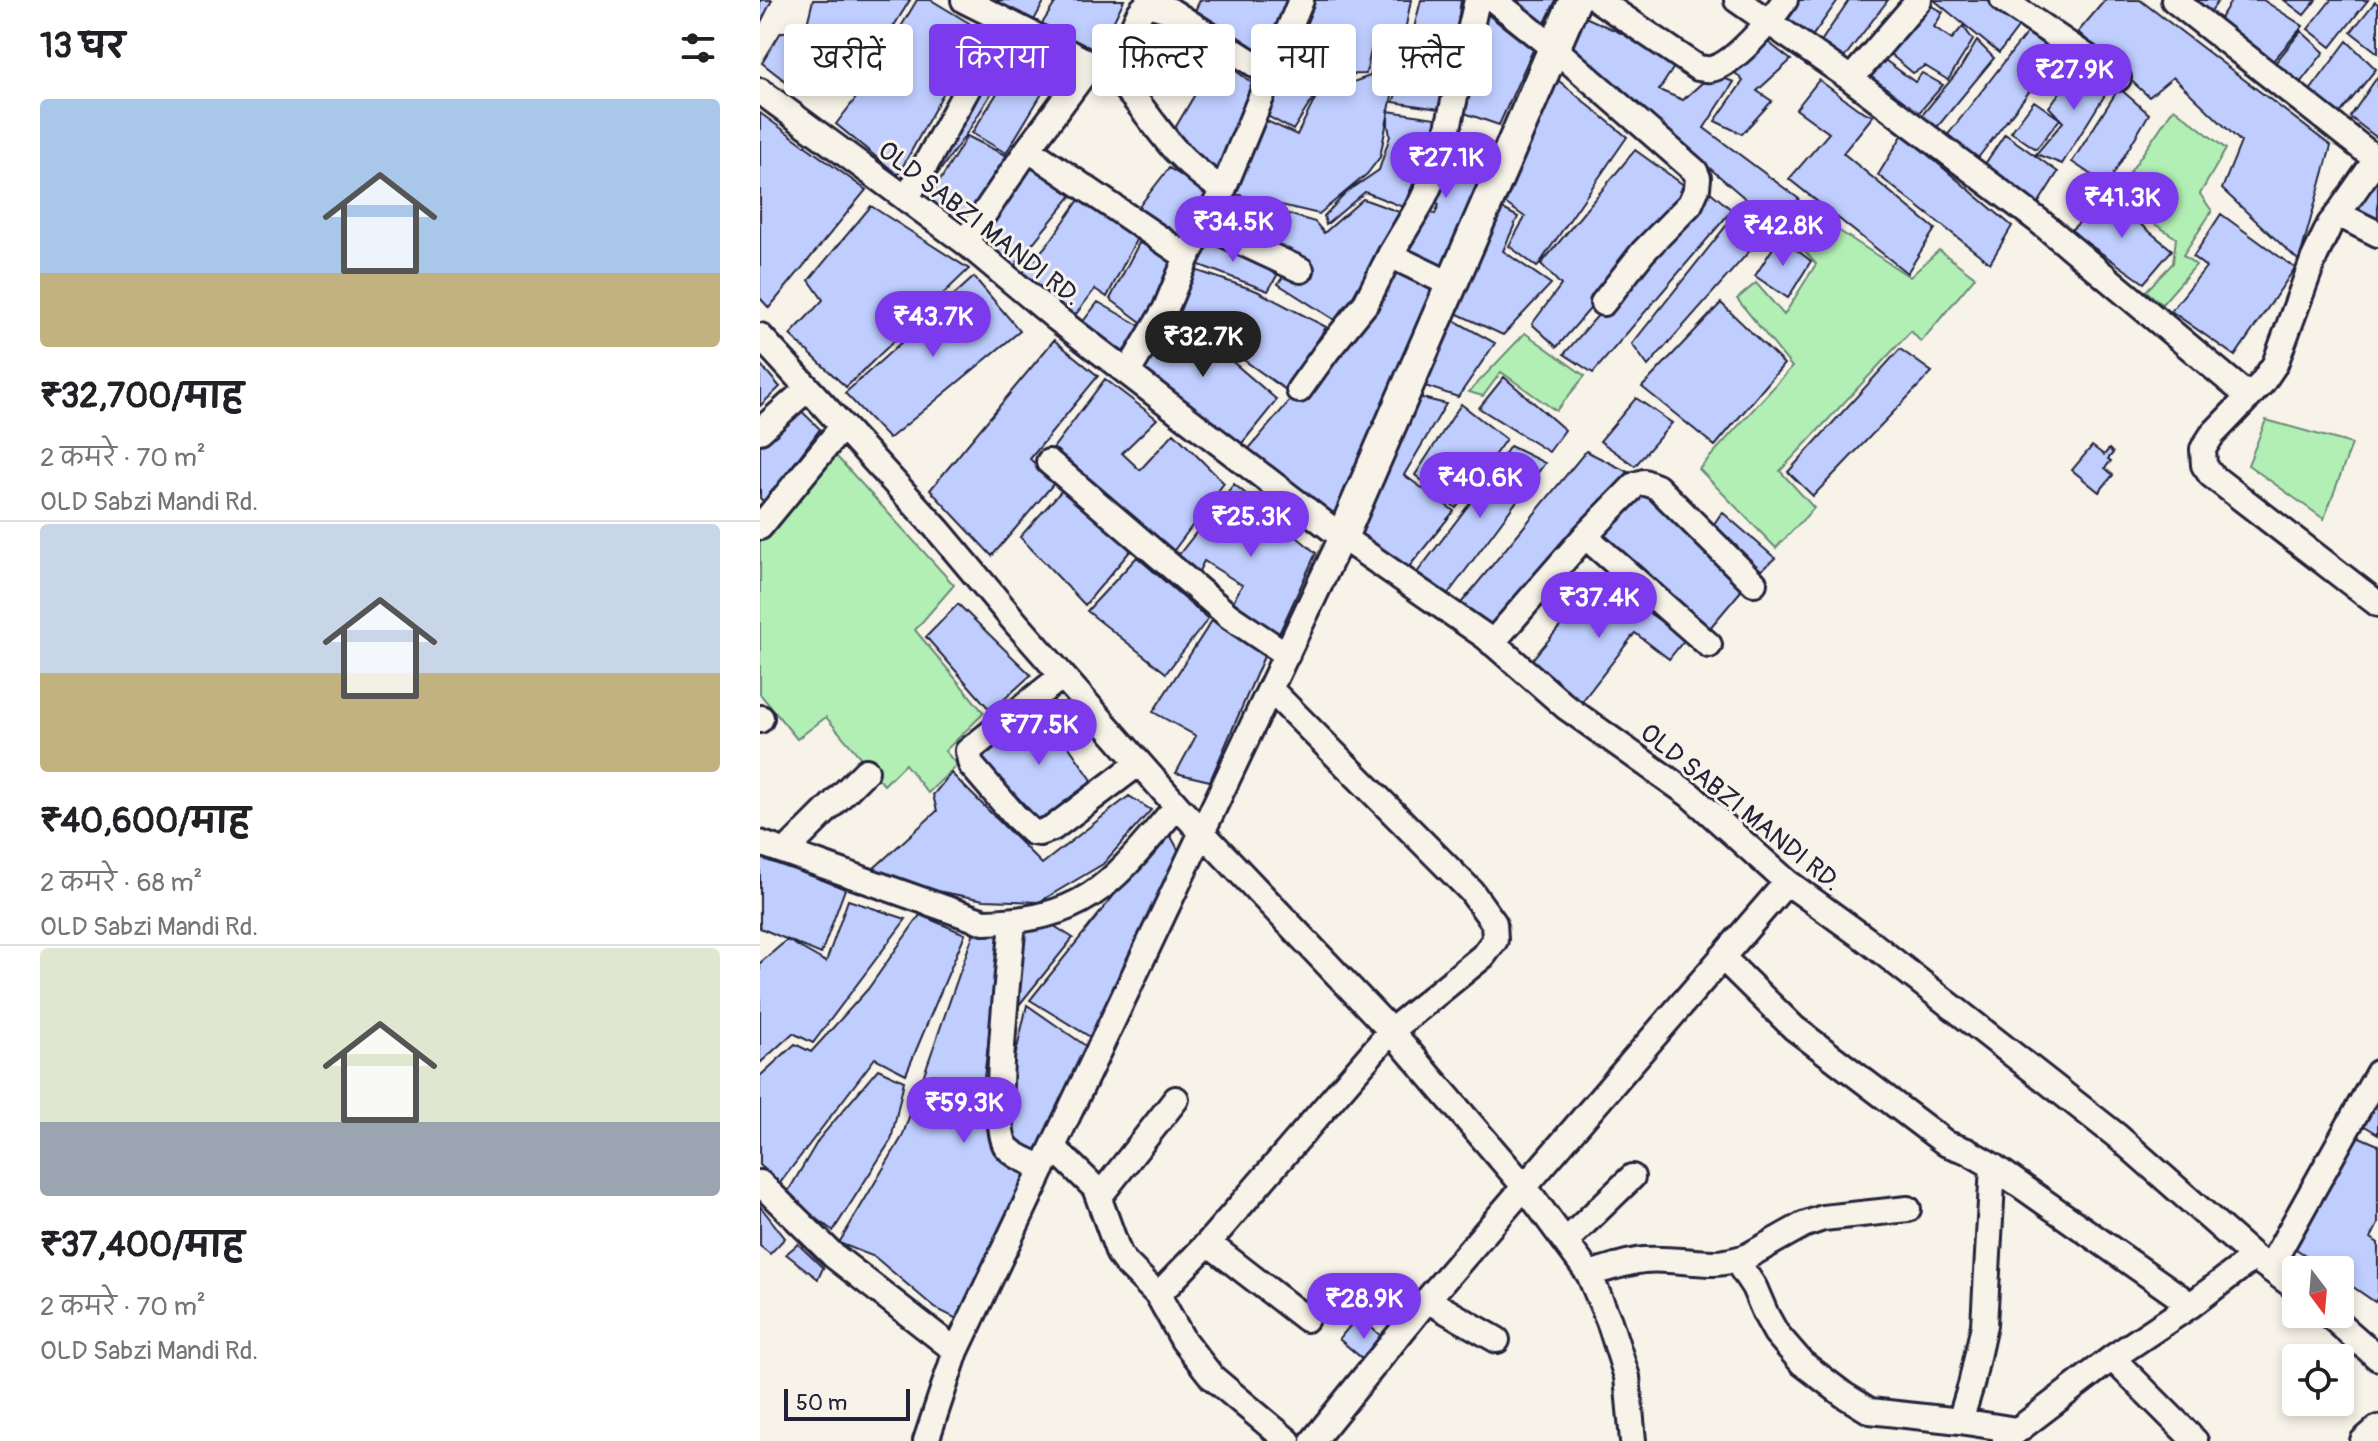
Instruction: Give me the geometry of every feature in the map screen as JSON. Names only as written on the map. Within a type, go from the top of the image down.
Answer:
[{"type":"main road","points":[[1342,537],[1575,0]]},
{"type":"street","points":[[1291,24],[1301,0]]},
{"type":"street","points":[[1299,390],[1366,303],[1440,163],[1477,0]]},
{"type":"street","points":[[1494,0],[1695,171],[1698,178],[1690,204],[1643,252],[1603,303]]},
{"type":"street","points":[[1598,0],[1698,68],[1712,69],[1730,59],[1770,23],[1785,0]]},
{"type":"street","points":[[1737,0],[1851,79],[2039,221],[2249,397]]},
{"type":"street","points":[[1851,79],[1919,0]]},
{"type":"street","points":[[2174,0],[2377,158],[2330,224],[2275,364],[2203,449],[2204,465],[2211,475],[2378,604]]},
{"type":"street","points":[[2009,1],[2118,78]]},
{"type":"street","points":[[965,242],[1091,64],[1005,21],[975,2]]},
{"type":"street","points":[[1133,24],[1141,7],[1149,4],[1171,11],[1191,24]]},
{"type":"street","points":[[907,198],[1005,21]]},
{"type":"street","name":"OLD SABZI MANDI RD.","points":[[760,91],[965,242],[1056,318],[1342,537],[1492,643],[1566,707],[1690,795],[1787,882],[1867,940],[2117,1136],[2282,1277]]},
{"type":"street","points":[[1132,96],[1174,149],[1197,172],[1223,190]]},
{"type":"street","points":[[1128,372],[1165,310],[1187,257],[1223,190],[1261,96]]},
{"type":"street","points":[[1028,149],[1187,257]]},
{"type":"street","points":[[2338,214],[2378,234]]},
{"type":"street","points":[[1204,225],[1301,270]]},
{"type":"street","points":[[1390,255],[1452,285]]},
{"type":"street","points":[[760,336],[938,530],[1177,806],[1391,1031],[1524,1186],[1589,1274],[1609,1321],[1627,1377],[1633,1441]]},
{"type":"street","points":[[760,431],[808,388]]},
{"type":"street","points":[[765,511],[843,426]]},
{"type":"street","points":[[1049,462],[1229,616],[1287,655]]},
{"type":"street","points":[[1492,643],[1585,536],[1635,485],[1644,482],[1657,487],[1754,583]]},
{"type":"street","points":[[1585,536],[1709,645]]},
{"type":"street","points":[[935,1435],[956,1351],[1342,537]]},
{"type":"street","points":[[1062,676],[968,751],[971,765],[1015,816],[1032,832],[1053,828],[1139,763]]},
{"type":"street","points":[[1158,1295],[1208,1243],[1391,1031],[1483,956],[1495,940],[1494,923],[1471,891],[1270,689]]},
{"type":"street","points":[[785,852],[866,771]]},
{"type":"street","points":[[760,843],[984,922],[1013,922],[1071,907],[1097,892],[1125,867],[1177,806]]},
{"type":"street","points":[[1313,1441],[1427,1300],[1787,882]]},
{"type":"street","points":[[1013,922],[1003,1033],[1001,1130],[1006,1145],[1018,1155],[1048,1158],[1084,1175],[1099,1197],[1119,1254],[1158,1295],[1183,1340],[1212,1377],[1288,1441]]},
{"type":"street","points":[[1722,957],[1794,1028],[1947,1144],[1993,1166],[2191,1305]]},
{"type":"street","points":[[1736,1260],[1754,1287],[1776,1333],[1817,1377],[1870,1411],[1960,1421],[2010,1436],[2112,1358],[2262,1262],[2378,1073]]},
{"type":"street","points":[[1099,1197],[1176,1099]]},
{"type":"street","points":[[1960,1421],[1984,1325],[1993,1166]]},
{"type":"street","points":[[1566,1241],[1632,1177]]},
{"type":"street","points":[[760,1183],[834,1256],[956,1351]]},
{"type":"street","points":[[1589,1274],[1647,1260],[1717,1264],[1746,1257],[1803,1225],[1823,1218],[1908,1209]]},
{"type":"street","points":[[1208,1243],[1306,1319]]},
{"type":"street","points":[[1427,1300],[1497,1340]]},
{"type":"street","points":[[2344,1328],[2378,1358]]},
{"type":"street","points":[[2112,1358],[2195,1441]]},
{"type":"street","points":[[2363,1441],[2378,1428]]},
{"type":"green space","points":[[2174,108],[2226,149],[2200,194],[2212,211],[2183,255],[2196,265],[2162,304],[2146,291],[2173,263],[2176,238],[2113,197]]},
{"type":"green space","points":[[1812,213],[1910,277],[1939,250],[1975,277],[1921,342],[1911,331],[1780,471],[1814,508],[1776,548],[1699,469],[1792,367],[1737,299],[1756,283],[1784,315],[1816,264],[1793,237]]},
{"type":"green space","points":[[1525,333],[1585,376],[1556,411],[1501,372],[1483,396],[1469,392]]},
{"type":"green space","points":[[2266,420],[2352,444],[2324,519],[2248,465]]},
{"type":"green space","points":[[827,446],[954,585],[915,630],[984,713],[945,751],[957,765],[928,793],[905,764],[884,785],[826,717],[797,739],[760,694],[760,524]]},
{"type":"building","points":[[760,0],[772,0],[760,24]]},
{"type":"building","points":[[813,0],[910,0],[895,24],[807,24]]},
{"type":"building","points":[[917,0],[931,0],[971,24],[929,24],[929,96],[942,96],[898,175],[836,124],[858,96],[913,96],[913,24],[903,24]]},
{"type":"building","points":[[992,0],[1045,0],[1033,22]]},
{"type":"building","points":[[1057,0],[1124,0],[1112,24],[1092,24],[1092,56],[1076,48],[1076,24],[1042,24]]},
{"type":"building","points":[[1200,0],[1291,0],[1281,24],[1251,24],[1251,70],[1235,63],[1235,24],[1189,24]]},
{"type":"building","points":[[1306,0],[1411,0],[1406,24],[1372,24],[1372,46],[1366,74],[1356,74],[1356,24],[1296,24]]},
{"type":"building","points":[[1421,0],[1461,0],[1458,24],[1415,24]]},
{"type":"building","points":[[1507,0],[1556,0],[1543,27]]},
{"type":"building","points":[[1788,0],[1838,0],[1808,42],[1775,18]]},
{"type":"building","points":[[1849,0],[1888,0],[1843,59],[1820,43]]},
{"type":"building","points":[[1934,0],[1987,0],[2023,21],[1999,53]]},
{"type":"building","points":[[2105,0],[2140,0],[2331,146],[2299,261],[2222,189],[2241,142],[2173,77],[2149,97],[2078,32]]},
{"type":"building","points":[[2182,0],[2219,0],[2205,19]]},
{"type":"building","points":[[2232,0],[2263,0],[2303,26],[2267,68],[2215,26]]},
{"type":"building","points":[[2284,0],[2316,0],[2304,15]]},
{"type":"building","points":[[2331,0],[2368,0],[2331,47],[2308,29]]},
{"type":"building","points":[[1924,2],[1943,12],[1934,27],[1952,39],[1963,26],[1973,40],[1948,80],[1925,66],[1913,73],[1884,49]]},
{"type":"building","points":[[2375,2],[2378,4],[2378,53],[2351,32]]},
{"type":"building","points":[[1473,3],[1533,50],[1499,125],[1447,107],[1450,96],[1492,96],[1492,24],[1468,24]]},
{"type":"building","points":[[1585,17],[1639,41],[1674,67],[1659,90],[1683,100],[1712,74],[1734,82],[1704,128],[1799,199],[1781,229],[1569,48]]},
{"type":"building","points":[[2029,30],[2056,57],[1974,163],[1943,141]]},
{"type":"building","points":[[2301,31],[2324,52],[2296,88],[2271,68]]},
{"type":"building","points":[[781,32],[784,32],[784,80],[762,63]]},
{"type":"building","points":[[1763,38],[1791,60],[1757,91],[1772,101],[1742,134],[1715,121],[1743,81],[1729,66]]},
{"type":"building","points":[[1977,41],[1994,58],[1934,131],[1918,120],[1960,69]]},
{"type":"building","points":[[2347,41],[2376,69],[2334,121],[2306,96]]},
{"type":"building","points":[[1878,55],[1915,82],[1922,73],[1943,85],[1917,115],[1859,75]]},
{"type":"building","points":[[2080,65],[2113,82],[2062,164],[2036,154],[2063,122],[2049,107]]},
{"type":"building","points":[[1372,68],[1372,96],[1392,96],[1380,157],[1367,174],[1319,214],[1231,193],[1258,117],[1297,135],[1316,96],[1356,96],[1356,81],[1370,76]]},
{"type":"building","points":[[1235,70],[1251,82],[1251,95],[1215,187],[1171,135],[1194,96],[1235,96]]},
{"type":"building","points":[[1553,76],[1627,137],[1537,267],[1509,246],[1525,217],[1499,199]]},
{"type":"building","points":[[2378,76],[2378,135],[2376,137],[2350,117]]},
{"type":"building","points":[[1819,80],[1858,109],[1873,116],[1843,153],[1935,229],[1907,273],[1789,179],[1829,133],[1796,109]]},
{"type":"building","points":[[2119,88],[2149,114],[2107,185],[2072,162]]},
{"type":"building","points":[[950,96],[990,96],[924,193],[905,182]]},
{"type":"building","points":[[995,96],[1041,96],[1006,153],[972,133]]},
{"type":"building","points":[[1267,96],[1315,96],[1293,130],[1260,112]]},
{"type":"building","points":[[1395,96],[1442,96],[1439,109],[1393,102]]},
{"type":"building","points":[[2034,101],[2060,119],[2036,149],[2011,132]]},
{"type":"building","points":[[1388,111],[1442,119],[1403,207],[1365,192],[1326,225],[1324,216],[1347,192],[1379,170],[1390,136]]},
{"type":"building","points":[[760,113],[866,190],[769,308],[760,298]]},
{"type":"building","points":[[1448,127],[1494,148],[1444,276],[1397,249],[1411,208],[1435,214],[1439,204],[1416,196]]},
{"type":"building","points":[[1903,134],[2012,226],[1990,263],[1878,175]]},
{"type":"building","points":[[2005,134],[2058,172],[2034,210],[1981,170]]},
{"type":"building","points":[[967,136],[1007,156],[959,230],[926,204]]},
{"type":"building","points":[[1635,150],[1692,191],[1557,347],[1532,324],[1561,285],[1541,264]]},
{"type":"building","points":[[1024,162],[1073,194],[1011,270],[972,240]]},
{"type":"building","points":[[1169,168],[1211,194],[1184,244],[1134,213]]},
{"type":"building","points":[[2378,172],[2378,226],[2351,208]]},
{"type":"building","points":[[1708,190],[1732,210],[1593,373],[1564,354]]},
{"type":"building","points":[[1081,197],[1137,238],[1107,297],[1095,289],[1073,318],[1019,277],[1051,240]]},
{"type":"building","points":[[2107,197],[2172,250],[2144,283],[2070,231]]},
{"type":"building","points":[[1234,198],[1315,222],[1324,233],[1363,199],[1402,213],[1338,322],[1278,284],[1286,272],[1209,231]]},
{"type":"building","points":[[1494,204],[1518,217],[1503,251],[1551,284],[1503,335],[1447,309]]},
{"type":"building","points":[[871,206],[969,269],[846,387],[790,335],[823,300],[809,280]]},
{"type":"building","points":[[2221,214],[2295,268],[2235,356],[2171,311],[2206,267],[2193,257]]},
{"type":"building","points":[[1734,216],[1761,238],[1648,366],[1632,344]]},
{"type":"building","points":[[1201,235],[1279,272],[1268,291],[1189,261]]},
{"type":"building","points":[[1780,237],[1811,261],[1788,298],[1755,276]]},
{"type":"building","points":[[1139,243],[1176,256],[1145,325],[1110,299]]},
{"type":"building","points":[[1385,264],[1440,291],[1334,515],[1246,452],[1310,377]]},
{"type":"building","points":[[1195,270],[1257,291],[1326,327],[1286,390],[1168,306]]},
{"type":"building","points":[[974,277],[1020,331],[889,439],[845,393]]},
{"type":"building","points":[[1098,302],[1142,327],[1118,358],[1078,328]]},
{"type":"building","points":[[1721,303],[1784,364],[1715,446],[1642,387]]},
{"type":"building","points":[[1164,314],[1184,320],[1277,400],[1239,447],[1131,363]]},
{"type":"building","points":[[1448,317],[1495,343],[1458,397],[1419,384]]},
{"type":"building","points":[[1054,340],[1098,376],[1030,459],[1055,482],[992,556],[930,490]]},
{"type":"building","points":[[1900,349],[1932,372],[1813,496],[1788,472]]},
{"type":"building","points":[[760,364],[780,387],[760,406]]},
{"type":"building","points":[[1504,377],[1565,430],[1549,452],[1479,408]]},
{"type":"building","points":[[1105,379],[1157,419],[1122,453],[1140,470],[1174,433],[1224,483],[1166,561],[1051,451]]},
{"type":"building","points":[[786,396],[820,429],[765,503],[760,498],[760,427]]},
{"type":"building","points":[[1414,396],[1446,404],[1404,475],[1454,511],[1404,573],[1351,531]]},
{"type":"building","points":[[1636,398],[1672,423],[1635,466],[1600,441]]},
{"type":"building","points":[[1461,404],[1506,439],[1456,508],[1415,475]]},
{"type":"building","points":[[1510,446],[1545,463],[1448,594],[1416,574]]},
{"type":"building","points":[[2092,446],[2104,455],[2109,449],[2113,453],[2105,468],[2113,475],[2099,492],[2072,470]]},
{"type":"building","points":[[1586,451],[1628,472],[1491,632],[1457,608]]},
{"type":"building","points":[[1234,484],[1316,553],[1277,638],[1228,611],[1242,585],[1204,561],[1193,583],[1174,561]]},
{"type":"building","points":[[1064,488],[1131,550],[1085,605],[1020,537]]},
{"type":"building","points":[[1640,489],[1746,585],[1704,635],[1596,540]]},
{"type":"building","points":[[1722,512],[1775,558],[1757,574],[1710,530]]},
{"type":"building","points":[[1137,557],[1208,619],[1166,673],[1087,611]]},
{"type":"building","points":[[1601,578],[1685,639],[1669,659],[1635,633],[1580,704],[1529,663]]},
{"type":"building","points":[[958,604],[1031,675],[991,711],[926,637]]},
{"type":"building","points":[[1213,619],[1265,654],[1210,781],[1176,773],[1196,736],[1153,712]]},
{"type":"building","points":[[1042,708],[1094,783],[1041,822],[981,759]]},
{"type":"building","points":[[951,773],[1042,864],[1129,796],[1151,810],[1103,864],[1039,902],[984,900],[911,886],[873,869],[937,811],[933,795]]},
{"type":"building","points":[[1167,829],[1181,855],[1092,1038],[1030,1000]]},
{"type":"building","points":[[760,854],[845,889],[821,954],[760,928]]},
{"type":"building","points":[[848,900],[906,919],[813,1043],[793,1033],[760,1063],[760,963],[787,940],[826,962]]},
{"type":"building","points":[[920,915],[965,934],[906,1074],[875,1058],[780,1183],[760,1165],[760,1076],[795,1044],[811,1052],[868,989]]},
{"type":"building","points":[[1040,917],[1073,938],[1019,1005],[1005,994],[1007,947]]},
{"type":"building","points":[[974,932],[1001,936],[979,1120],[1000,1123],[1027,1005],[1086,1046],[959,1320],[935,1308],[875,1257],[839,1243],[902,1137]]},
{"type":"building","points":[[878,1069],[904,1081],[891,1140],[833,1231],[786,1195],[819,1139]]},
{"type":"building","points":[[2378,1097],[2378,1134],[2363,1125]]},
{"type":"building","points":[[2355,1135],[2378,1145],[2378,1224],[2371,1238],[2378,1243],[2378,1297],[2375,1302],[2354,1288],[2354,1256],[2307,1256],[2293,1247]]},
{"type":"building","points":[[760,1206],[785,1238],[770,1254],[760,1246]]},
{"type":"building","points":[[798,1244],[823,1268],[818,1279],[786,1254]]},
{"type":"building","points":[[1358,1316],[1389,1343],[1370,1365],[1339,1339]]}]
